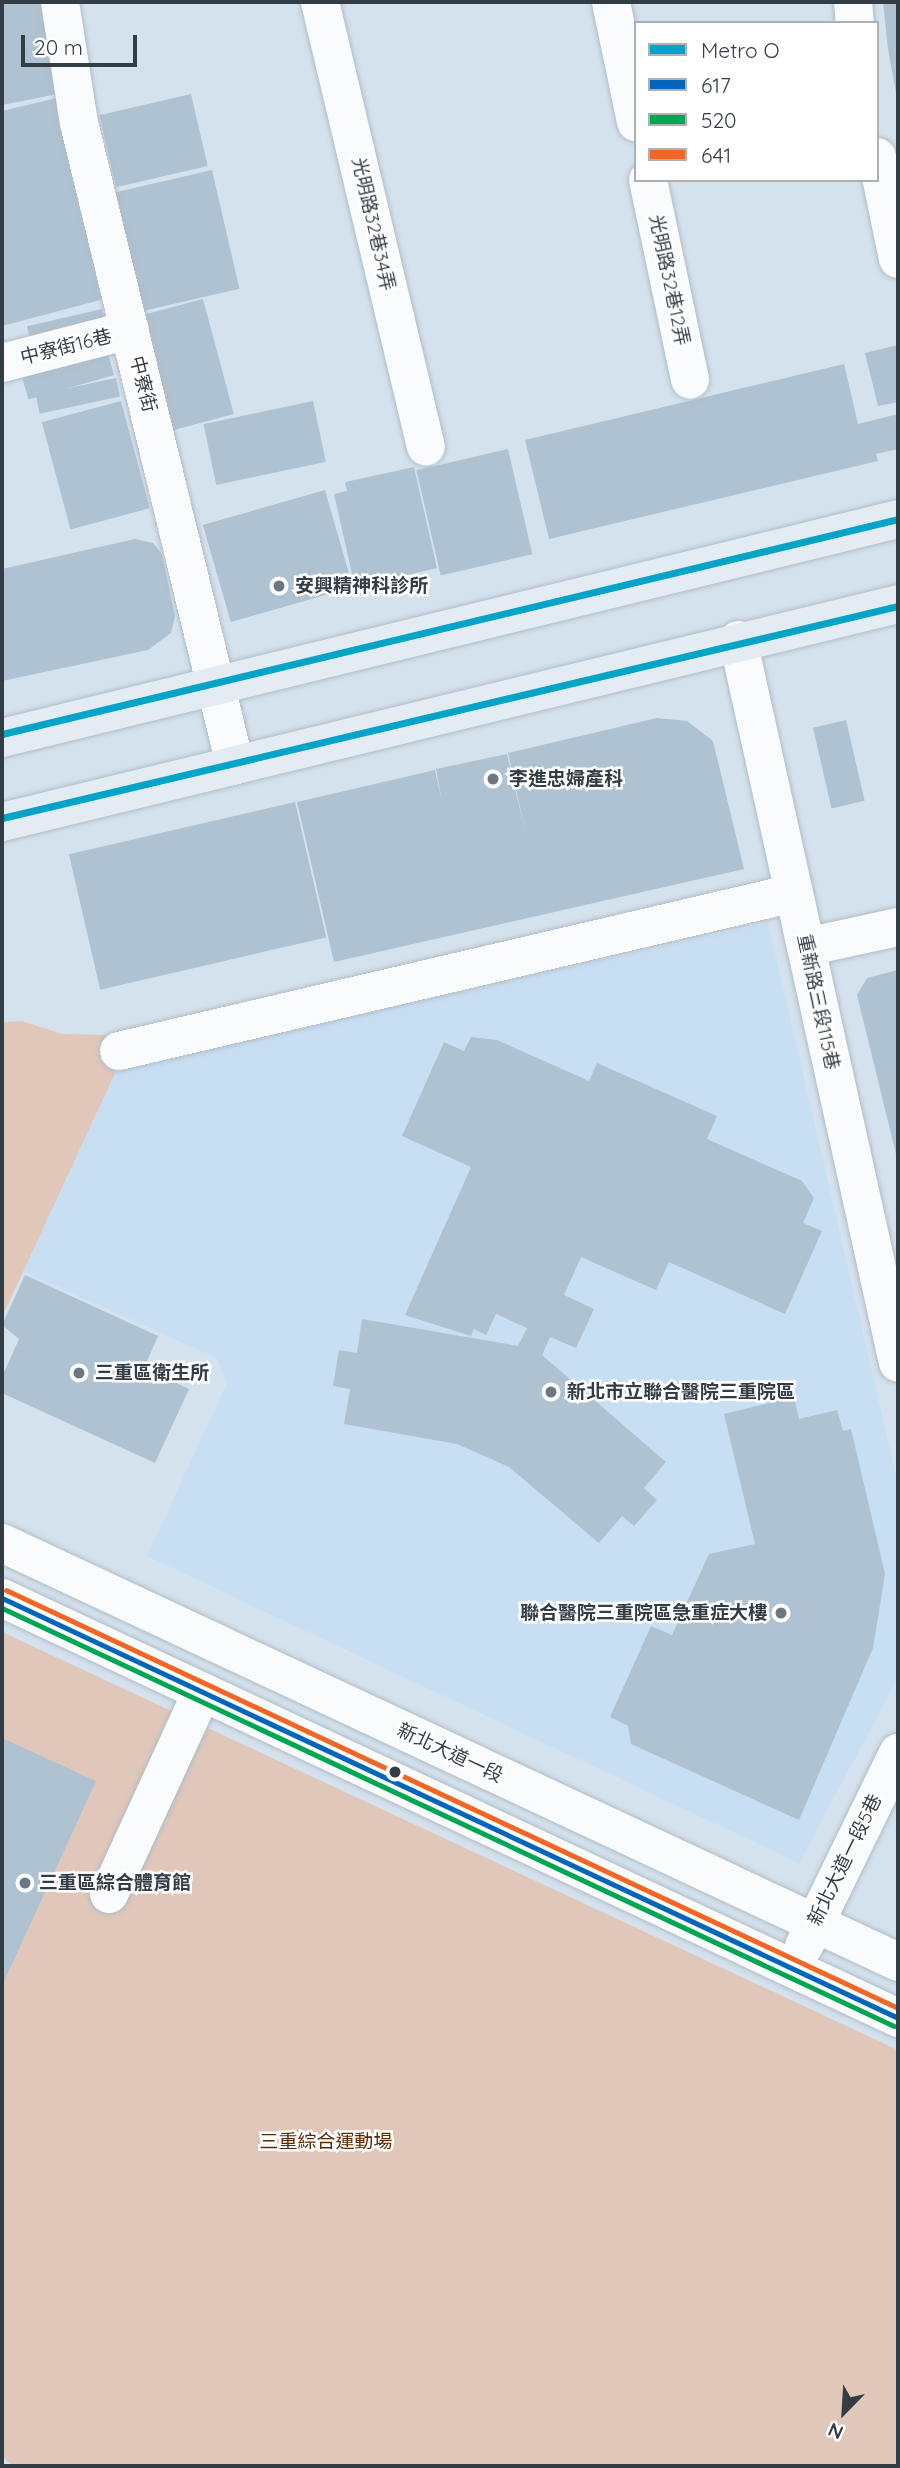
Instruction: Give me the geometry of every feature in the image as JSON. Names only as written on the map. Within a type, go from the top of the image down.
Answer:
[{"type":"main road","points":[[2,738],[898,519]]},
{"type":"main road","points":[[2,822],[738,640],[898,604]]},
{"type":"street","name":"中寮街","points":[[60,2],[79,123],[235,765]]},
{"type":"street","name":"光明路32巷34弄","points":[[320,2],[426,447]]},
{"type":"street","points":[[611,2],[634,112]]},
{"type":"street","points":[[853,2],[855,21]]},
{"type":"street","points":[[885,159],[898,258]]},
{"type":"street","name":"光明路32巷12弄","points":[[648,182],[690,380]]},
{"type":"street","name":"中寮街16巷","points":[[2,363],[130,330]]},
{"type":"street","name":"重新路三段115巷","points":[[738,640],[806,947],[887,1262],[898,1363]]},
{"type":"street","points":[[119,1051],[794,892]]},
{"type":"street","points":[[806,947],[898,927]]},
{"type":"street","name":"新北大道一段","points":[[2,1543],[898,1962]]},
{"type":"street","points":[[2,1598],[898,2018]]},
{"type":"street","points":[[109,1894],[202,1692]]},
{"type":"street","name":"新北大道一段5巷","points":[[793,1968],[898,1753]]},
{"type":"shaded area","name":"新北市立聯合醫院三重院區","points":[[768,923],[898,1484],[898,1678],[799,1863],[147,1556],[227,1383],[217,1358],[23,1271],[117,1069]]},
{"type":"green space","points":[[22,1021],[62,1034],[106,1035],[117,1069],[2,1317],[2,1022]]},
{"type":"green space","name":"三重綜合運動場","points":[[2,1632],[898,2050],[898,2466],[12,2466],[2,2456]]},
{"type":"building","points":[[2,2],[41,2],[58,94],[2,105]]},
{"type":"building","points":[[883,2],[898,2],[898,104],[888,49]]},
{"type":"building","points":[[191,94],[208,166],[116,187],[99,115]]},
{"type":"building","points":[[57,98],[104,299],[2,326],[2,111]]},
{"type":"building","points":[[212,170],[239,289],[141,312],[114,193]]},
{"type":"building","points":[[203,299],[234,414],[171,431],[140,316]]},
{"type":"building","points":[[102,309],[107,330],[32,348],[27,326]]},
{"type":"building","points":[[898,345],[898,402],[878,406],[865,353]]},
{"type":"building","points":[[106,347],[114,375],[28,399],[20,372]]},
{"type":"building","points":[[844,364],[858,424],[898,414],[898,449],[876,454],[878,461],[549,539],[525,440]]},
{"type":"building","points":[[116,378],[120,397],[40,414],[36,395]]},
{"type":"building","points":[[121,401],[150,508],[71,529],[42,422]]},
{"type":"building","points":[[313,401],[326,462],[216,485],[203,424]]},
{"type":"building","points":[[508,449],[532,554],[441,575],[416,470]]},
{"type":"building","points":[[414,467],[437,568],[355,587],[334,494],[347,491],[345,482]]},
{"type":"building","points":[[325,490],[353,587],[231,622],[203,525]]},
{"type":"building","points":[[135,539],[153,543],[162,554],[175,616],[171,633],[148,650],[2,681],[2,569]]},
{"type":"building","points":[[657,718],[687,721],[713,741],[744,869],[334,962],[297,802],[435,770],[442,801],[436,769],[507,754],[527,840],[508,753]]},
{"type":"building","points":[[846,720],[865,801],[832,809],[813,728]]},
{"type":"building","points":[[295,802],[326,937],[100,990],[69,854]]},
{"type":"building","points":[[898,970],[897,1158],[857,995],[867,978]]},
{"type":"building","points":[[471,1037],[497,1040],[589,1081],[597,1063],[717,1116],[707,1139],[802,1181],[814,1198],[803,1223],[822,1231],[785,1314],[669,1262],[656,1290],[581,1257],[564,1295],[594,1309],[576,1348],[550,1337],[542,1355],[666,1462],[644,1488],[657,1500],[634,1526],[622,1516],[599,1543],[509,1467],[457,1444],[344,1424],[350,1389],[333,1386],[339,1350],[357,1353],[362,1319],[518,1346],[527,1328],[496,1314],[486,1335],[474,1329],[471,1336],[405,1315],[471,1167],[402,1136],[444,1042],[464,1051]]},
{"type":"building","name":"三重區衛生所","points":[[25,1275],[158,1336],[144,1368],[189,1389],[155,1463],[2,1393],[2,1377],[19,1339],[2,1325]]},
{"type":"building","name":"聯合醫院三重院區急重症大樓","points":[[794,1397],[799,1419],[837,1410],[843,1431],[851,1429],[885,1574],[873,1648],[799,1820],[631,1744],[628,1726],[610,1717],[651,1626],[672,1635],[709,1554],[755,1544],[724,1414]]},
{"type":"building","name":"三重區綜合體育館","points":[[2,1738],[96,1781],[2,1986]]},
{"type":"metro line","name":"O","points":[[2,734],[898,519]]},
{"type":"metro line","name":"O","points":[[2,818],[898,606]]},
{"type":"transit line","name":"641","points":[[6,1590],[898,2008]]},
{"type":"transit line","name":"617","points":[[2,1598],[898,2018]]},
{"type":"transit line","name":"520","points":[[2,1608],[894,2026]]},
{"type":"place","name":"安興精神科診所","points":[[279,586]]},
{"type":"place","name":"李進忠婦產科","points":[[493,779]]},
{"type":"place","name":"三重區衛生所","points":[[79,1373]]},
{"type":"place","name":"新北市立聯合醫院三重院區","points":[[551,1392]]},
{"type":"place","name":"聯合醫院三重院區急重症大樓","points":[[781,1613]]},
{"type":"place","name":"三重區綜合體育館","points":[[25,1883]]}]
